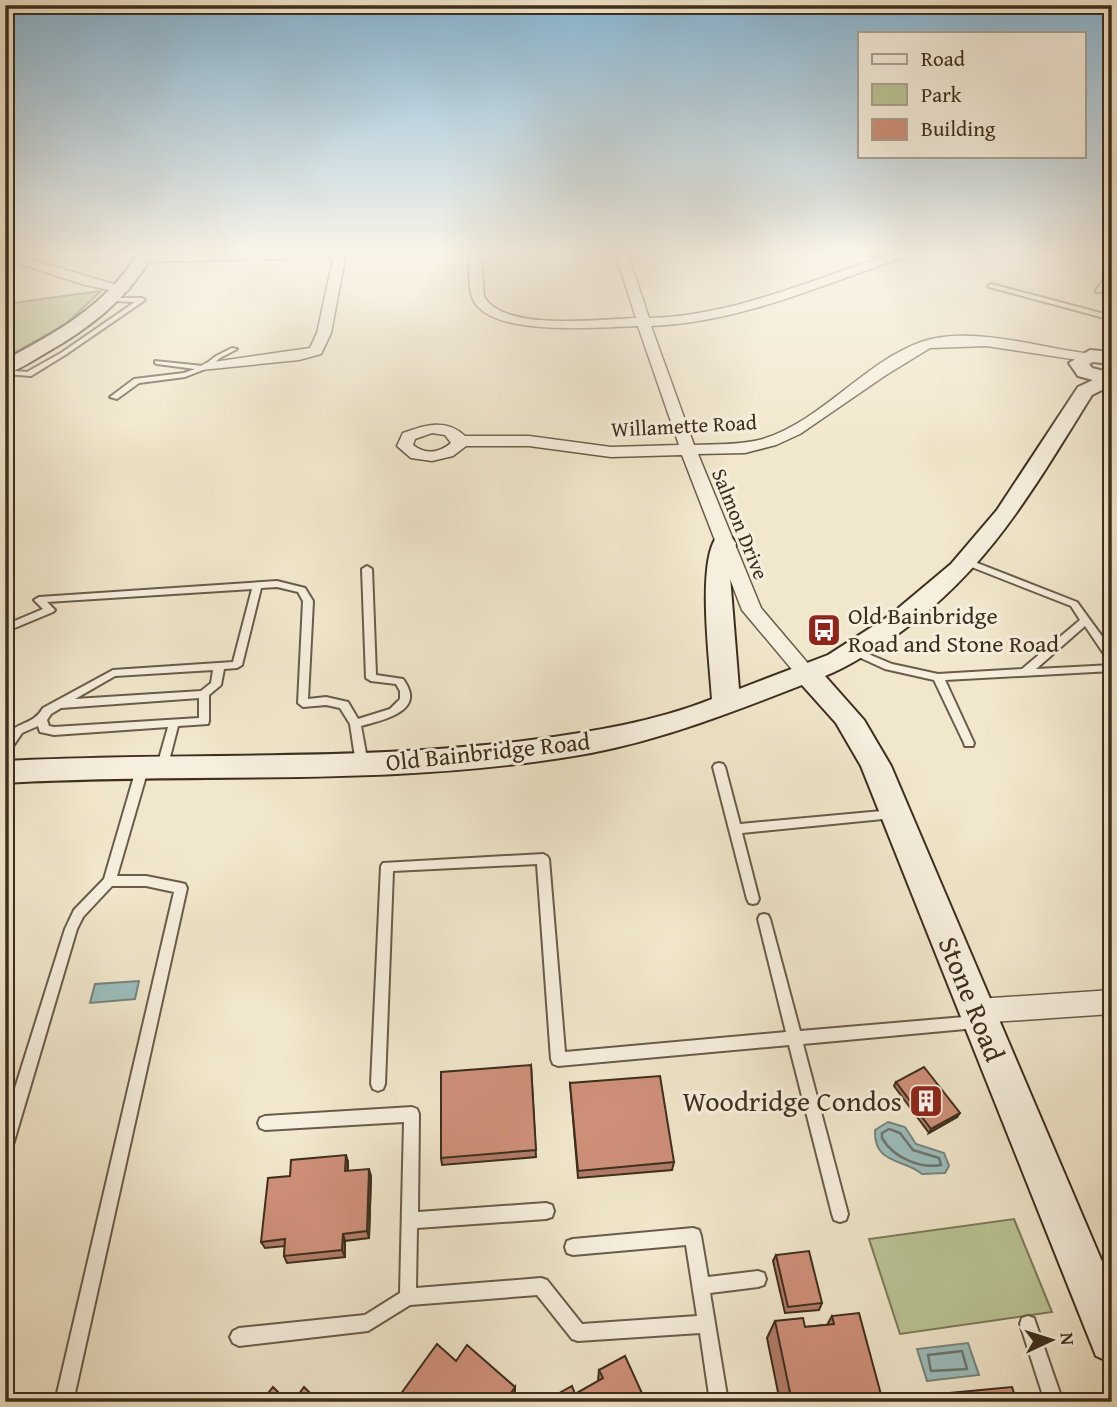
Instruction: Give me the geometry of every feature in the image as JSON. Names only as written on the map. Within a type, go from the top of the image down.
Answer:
[{"type":"main road","points":[[5,370],[84,321]]},
{"type":"main road","points":[[1093,364],[1110,379]]},
{"type":"main road","name":"Old Bainbridge Road","points":[[5,772],[153,766],[362,764],[468,758],[592,742],[653,728],[726,705],[807,674],[854,651],[908,614],[967,562],[1006,514],[1093,364]]},
{"type":"main road","points":[[724,543],[718,576],[726,705]]},
{"type":"main road","name":"Stone Road","points":[[807,674],[841,706],[861,735],[1112,1340]]},
{"type":"street","points":[[206,367],[299,356],[316,351],[327,321]]},
{"type":"street","points":[[524,321],[545,325],[683,321]]},
{"type":"street","name":"Salmon Drive","points":[[644,322],[689,450],[752,610],[807,674]]},
{"type":"street","name":"Willamette Road","points":[[459,441],[529,441],[611,452],[745,448],[779,440],[795,432],[926,345],[980,340],[1093,364]]},
{"type":"street","points":[[980,1017],[1111,1002]]},
{"type":"lane","points":[[5,370],[28,373],[63,355],[112,321]]},
{"type":"lane","points":[[114,397],[137,381],[185,375],[206,367],[234,349]]},
{"type":"lane","points":[[157,362],[206,367]]},
{"type":"lane","points":[[967,562],[1074,604],[1112,658]]},
{"type":"lane","points":[[355,724],[388,715],[402,706],[406,698],[405,689],[399,681],[371,678],[367,569]]},
{"type":"lane","points":[[5,629],[50,610],[39,600],[292,585],[302,590],[308,601],[303,703],[326,701],[344,705],[355,724],[362,764]]},
{"type":"lane","points":[[204,694],[204,721],[54,731],[44,729],[42,720],[47,710],[113,673],[237,665],[257,586]]},
{"type":"lane","points":[[1024,673],[1086,620]]},
{"type":"lane","points":[[854,651],[889,667],[938,677],[1112,668]]},
{"type":"lane","points":[[57,704],[204,694],[216,685],[219,666]]},
{"type":"lane","points":[[938,677],[969,743]]},
{"type":"lane","points":[[5,749],[18,730],[42,720]]},
{"type":"lane","points":[[5,1145],[71,929],[78,914],[109,881],[153,766],[174,723]]},
{"type":"lane","points":[[719,767],[753,900]]},
{"type":"lane","points":[[734,829],[896,814]]},
{"type":"lane","points":[[378,1084],[387,866],[543,859],[558,1059],[794,1038],[980,1017]]},
{"type":"lane","points":[[64,1402],[181,888],[146,881],[109,881]]},
{"type":"lane","points":[[764,919],[840,1214]]},
{"type":"lane","points":[[265,1123],[412,1114],[408,1297]]},
{"type":"lane","points":[[410,1221],[546,1211]]},
{"type":"lane","points":[[573,1247],[693,1236],[719,1402]]},
{"type":"lane","points":[[701,1286],[758,1279]]},
{"type":"lane","points":[[239,1337],[368,1323],[408,1297],[541,1286],[579,1333],[707,1324]]},
{"type":"lane","points":[[1028,1324],[1055,1402]]},
{"type":"green space","points":[[5,321],[70,321],[66,324],[5,358]]},
{"type":"green space","points":[[1014,1219],[1052,1312],[900,1334],[869,1239]]},
{"type":"water","points":[[139,981],[135,999],[90,1003],[95,984]]},
{"type":"water","points":[[888,1122],[905,1127],[916,1144],[944,1153],[949,1166],[945,1173],[922,1174],[884,1155],[876,1141],[875,1130]]},
{"type":"water","points":[[968,1343],[979,1375],[927,1381],[917,1349]]},
{"type":"building","points":[[531,1065],[536,1150],[441,1158],[441,1072]]},
{"type":"building","name":"Woodridge Condos","points":[[924,1067],[960,1113],[931,1129],[896,1082]]},
{"type":"building","points":[[660,1076],[674,1162],[578,1171],[570,1083]]},
{"type":"building","points":[[346,1155],[345,1171],[369,1169],[367,1231],[343,1234],[342,1250],[284,1256],[285,1239],[261,1242],[268,1178],[290,1176],[291,1160]]},
{"type":"building","points":[[809,1251],[822,1303],[788,1307],[776,1255]]},
{"type":"building","points":[[859,1313],[883,1402],[853,1402],[853,1399],[792,1402],[775,1321],[803,1318],[805,1327],[834,1324],[832,1316]]},
{"type":"building","points":[[437,1344],[456,1361],[467,1345],[515,1387],[505,1402],[395,1402]]},
{"type":"building","points":[[625,1356],[646,1402],[545,1401],[572,1386],[575,1394],[603,1378],[599,1370]]},
{"type":"building","points":[[273,1387],[288,1402],[261,1402]]},
{"type":"building","points":[[304,1387],[319,1402],[293,1402]]},
{"type":"building","points":[[1012,1387],[1017,1402],[931,1402],[929,1395]]},
{"type":"place","name":"Old Bainbridge Road and Stone Road","points":[[824,630]]},
{"type":"place","name":"Woodridge Condos","points":[[926,1101]]}]
